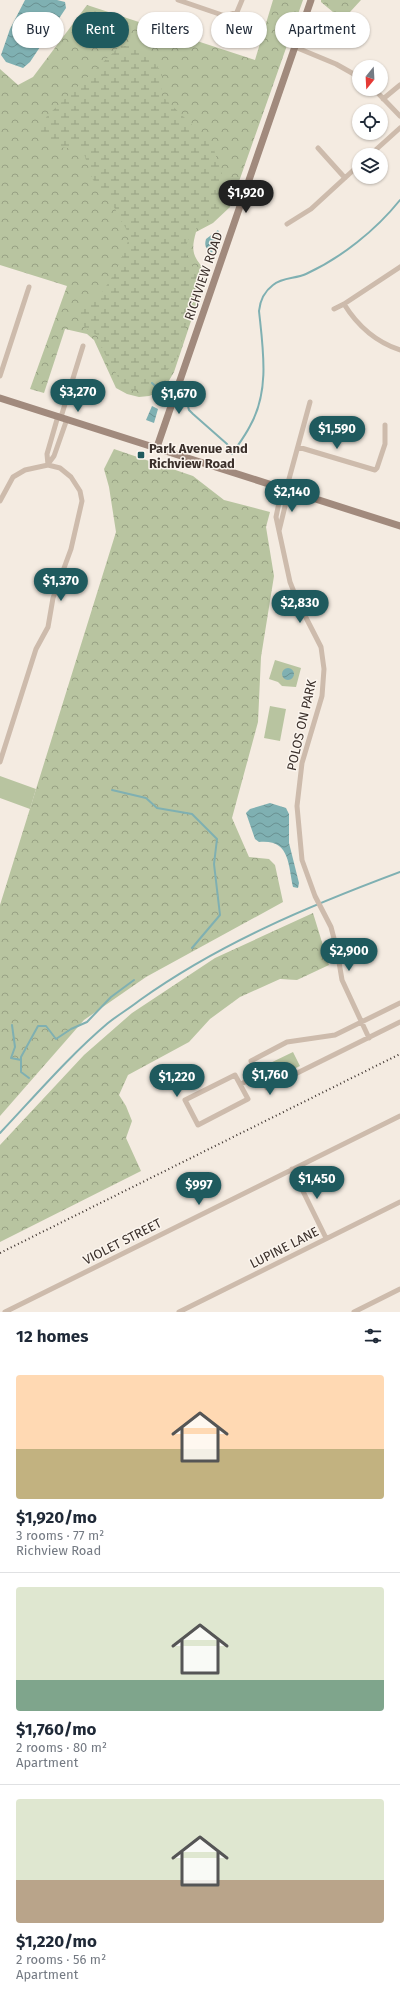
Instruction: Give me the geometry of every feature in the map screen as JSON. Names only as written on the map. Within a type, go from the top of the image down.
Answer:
[{"type":"street","points":[[178,0],[225,16],[234,14],[239,9],[242,0]]},
{"type":"street","name":"RICHVIEW ROAD","points":[[306,12],[310,0]]},
{"type":"street","name":"RICHVIEW ROAD","points":[[158,448],[295,48]]},
{"type":"street","points":[[297,48],[336,64],[352,73]]},
{"type":"street","points":[[384,99],[400,85]]},
{"type":"street","points":[[381,96],[400,116]]},
{"type":"street","points":[[378,148],[400,128]]},
{"type":"street","points":[[318,148],[345,178]]},
{"type":"street","points":[[287,224],[311,209],[352,172]]},
{"type":"street","points":[[334,309],[400,267]]},
{"type":"street","points":[[0,376],[29,287]]},
{"type":"street","points":[[344,304],[350,314],[368,332],[383,342],[400,350]]},
{"type":"street","points":[[48,465],[54,456],[62,417],[83,346]]},
{"type":"street","points":[[0,398],[400,526]]},
{"type":"street","name":"POLOS ON PARK","points":[[310,402],[286,489],[279,532],[290,582],[296,599],[319,644],[324,669],[322,696],[302,763],[297,806],[302,860],[315,896],[323,910],[335,939],[342,980],[369,1038]]},
{"type":"street","points":[[48,465],[47,454],[62,417]]},
{"type":"street","points":[[298,447],[375,470],[377,468],[384,444],[386,425]]},
{"type":"street","points":[[0,501],[13,477],[25,470],[48,465],[60,468],[71,477],[80,491],[82,507],[70,549],[57,584],[50,609],[48,627],[36,649],[0,762]]},
{"type":"street","points":[[400,1003],[335,1035],[287,1042],[251,1061],[267,1088],[400,1022]]},
{"type":"street","points":[[236,1074],[241,1084],[248,1099],[198,1125],[186,1100],[236,1074]]},
{"type":"street","points":[[241,1084],[259,1075]]},
{"type":"street","name":"VIOLET STREET","points":[[5,1312],[400,1116]]},
{"type":"street","points":[[292,1169],[326,1238]]},
{"type":"street","name":"LUPINE LANE","points":[[178,1312],[400,1202]]},
{"type":"street","points":[[354,1312],[400,1289]]},
{"type":"green space","points":[[273,0],[303,0],[299,12],[275,12],[275,48],[286,48],[230,207],[213,223],[196,232],[193,245],[194,254],[207,273],[174,372],[163,391],[149,396],[139,397],[127,394],[116,388],[94,340],[87,334],[65,329],[44,393],[30,389],[67,286],[0,265],[0,69],[18,85],[33,77],[55,48],[64,48],[64,36],[72,25],[72,48],[129,48],[129,19],[137,21],[137,48],[203,48],[203,43],[211,46],[211,48],[218,48],[255,60],[259,48],[267,48],[267,20]]},
{"type":"green space","points":[[321,0],[361,0],[350,12],[333,12],[321,2]]},
{"type":"green space","points":[[87,5],[108,12],[82,12]]},
{"type":"green space","points":[[137,46],[137,48],[141,48],[149,54],[162,74],[161,95],[212,144],[228,192],[223,211],[203,223],[188,240],[186,248],[187,256],[190,263],[199,275],[177,358],[162,377],[145,387],[132,391],[124,388],[104,352],[97,335],[88,330],[81,321],[80,307],[103,291],[117,269],[130,236],[109,198],[93,180],[84,154],[79,148],[55,146],[43,136],[39,129],[47,116],[118,48]]},
{"type":"green space","points":[[114,449],[193,476],[224,500],[270,512],[266,527],[274,576],[261,657],[258,722],[232,818],[249,857],[269,859],[275,865],[283,902],[146,977],[84,1020],[0,1116],[0,905],[116,532],[109,487],[104,469]]},
{"type":"green space","points":[[275,660],[301,668],[296,687],[282,686],[278,682],[269,679]]},
{"type":"green space","points":[[270,706],[286,709],[280,741],[264,738]]},
{"type":"green space","points":[[0,776],[36,789],[30,809],[0,798]]},
{"type":"green space","points":[[313,913],[329,965],[297,980],[280,979],[240,997],[210,1019],[189,1042],[128,1075],[119,1095],[126,1106],[132,1121],[126,1138],[141,1171],[0,1242],[0,1145],[84,1055],[132,1013],[215,958]]},
{"type":"green space","points":[[293,1052],[300,1066],[271,1080],[264,1066]]},
{"type":"water","points":[[25,0],[57,0],[65,2],[66,8],[63,12],[19,12]]},
{"type":"water","points":[[12,25],[12,48],[39,48],[30,62],[23,68],[6,62],[1,55]]},
{"type":"water","points":[[218,230],[219,232],[212,253],[206,247],[206,239]]},
{"type":"water","points":[[152,406],[158,409],[154,423],[146,420]]},
{"type":"water","points":[[288,668],[292,670],[294,674],[292,678],[288,680],[284,678],[282,674],[284,670]]},
{"type":"water","points":[[270,803],[286,808],[289,814],[289,843],[299,883],[298,888],[293,887],[286,855],[282,849],[269,842],[259,842],[255,839],[246,813],[250,809]]},
{"type":"waterway","points":[[232,454],[250,426],[260,399],[264,370],[259,311],[265,293],[277,282],[306,274],[332,260],[369,232],[400,200]]},
{"type":"waterway","points":[[152,383],[163,393]]},
{"type":"waterway","points":[[187,403],[189,410],[227,444],[232,454]]},
{"type":"waterway","points":[[112,790],[146,798],[157,808],[192,814],[217,839],[214,864],[220,915],[192,948]]},
{"type":"waterway","points":[[0,1133],[52,1076],[94,1036],[112,1020],[170,980],[233,943],[266,927],[332,898],[400,872]]},
{"type":"waterway","points":[[29,1078],[21,1072],[21,1057],[38,1026],[46,1026],[56,1039],[71,1029],[87,1022],[111,997],[134,980]]},
{"type":"waterway","points":[[12,1025],[15,1047],[11,1058],[21,1060]]},
{"type":"railway","points":[[0,1253],[400,1054]]},
{"type":"place","name":"Park Avenue and Richview Road","points":[[141,455]]}]
